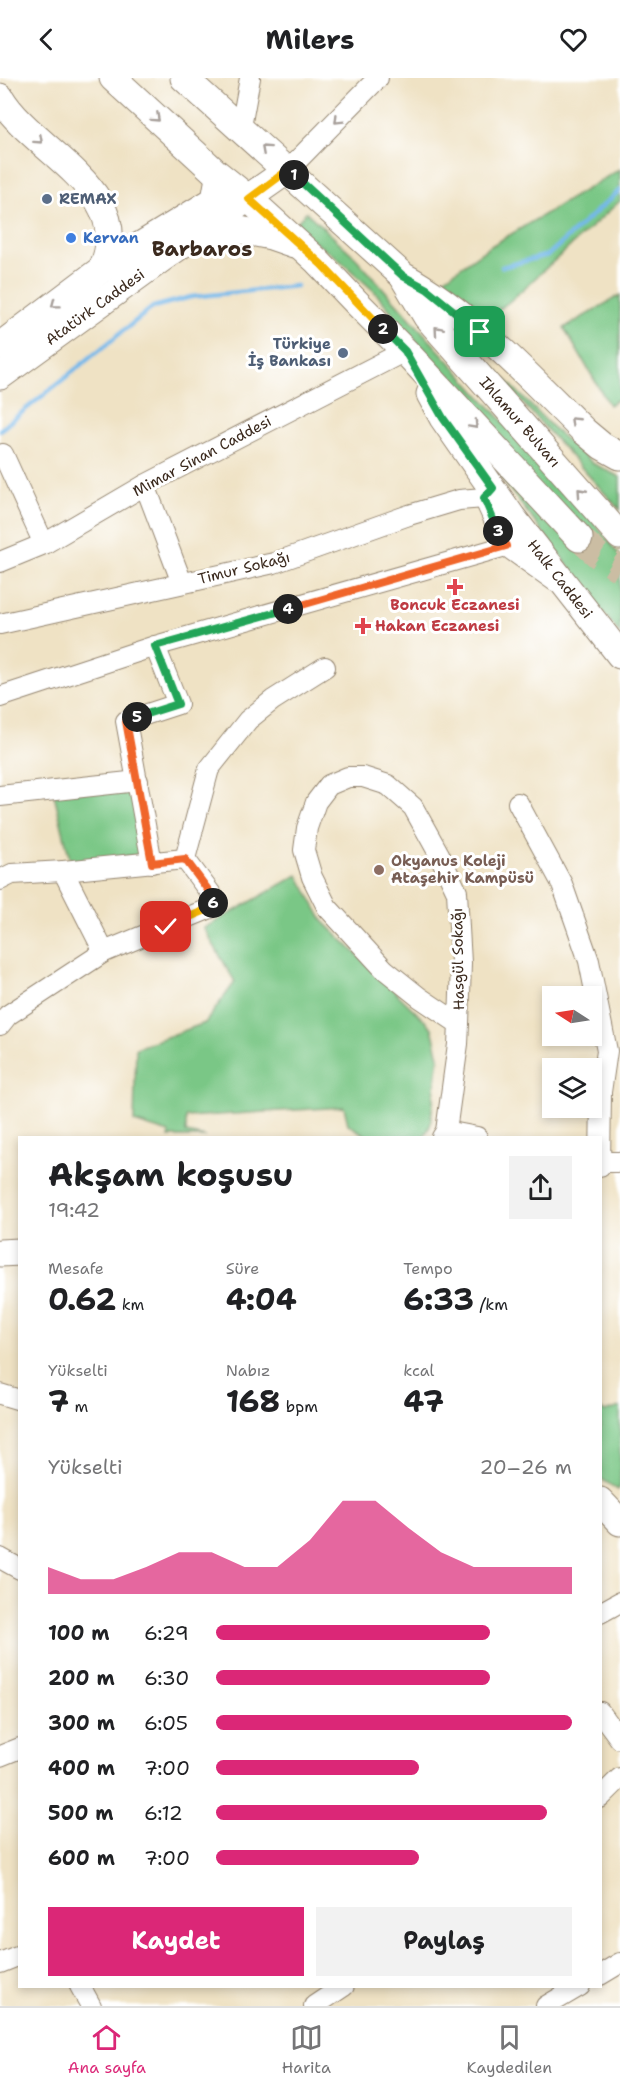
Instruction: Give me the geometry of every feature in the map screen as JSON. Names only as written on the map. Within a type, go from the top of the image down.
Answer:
[{"type":"main road","points":[[113,78],[214,171],[302,247],[405,351],[579,538]]},
{"type":"main road","name":"Ihlamur Bulvarı","points":[[184,78],[241,127],[403,276],[427,289],[480,332],[584,431],[602,446],[620,456]]},
{"type":"main road","points":[[0,97],[9,111],[89,186],[108,219],[110,244],[102,269]]},
{"type":"main road","name":"Atatürk Caddesi","points":[[0,376],[288,170]]},
{"type":"main road","points":[[214,171],[218,185],[215,200],[249,199]]},
{"type":"main road","name":"Atatürk Caddesi","points":[[0,346],[102,269],[215,200]]},
{"type":"main road","points":[[198,234],[240,230],[271,236],[302,247]]},
{"type":"main road","name":"Ihlamur Bulvarı","points":[[403,276],[427,317],[620,536]]},
{"type":"main road","name":"Halk Caddesi","points":[[405,351],[488,493],[512,517],[620,656]]},
{"type":"main road","points":[[0,1253],[18,1252]]},
{"type":"main road","points":[[602,1493],[620,1501]]},
{"type":"main road","points":[[602,1504],[620,1522]]},
{"type":"street","points":[[241,127],[250,78]]},
{"type":"street","points":[[288,170],[378,78]]},
{"type":"street","name":"Mimar Sinan Caddesi","points":[[0,562],[44,544],[145,485],[405,351]]},
{"type":"street","points":[[3,454],[44,544]]},
{"type":"street","points":[[145,485],[182,583]]},
{"type":"street","points":[[488,493],[506,546],[569,591]]},
{"type":"street","name":"Timur Sokağı","points":[[0,624],[274,562],[409,515],[488,493]]},
{"type":"street","points":[[0,697],[155,646],[506,546]]},
{"type":"street","points":[[152,863],[126,721],[178,704],[155,646]]},
{"type":"street","points":[[185,859],[209,769],[248,720],[273,699],[325,667]]},
{"type":"street","name":"Hasgül Sokağı","points":[[444,1134],[458,1044],[459,1024],[460,963],[457,892],[413,807],[388,785],[363,777],[348,777],[329,785],[316,802],[307,828],[304,850],[312,878],[327,908],[384,969],[419,997],[459,1024]]},
{"type":"street","points":[[0,796],[138,781]]},
{"type":"street","points":[[518,803],[562,884],[589,961],[607,1051],[601,1092],[605,1163]]},
{"type":"street","points":[[0,880],[12,873],[63,871],[185,859]]},
{"type":"street","points":[[0,1024],[8,1015],[104,952],[213,907],[214,898],[185,859]]},
{"type":"street","points":[[63,871],[104,952]]},
{"type":"street","points":[[444,1134],[466,1136]]},
{"type":"street","points":[[0,1394],[18,1399]]},
{"type":"street","points":[[0,1558],[18,1568]]},
{"type":"street","points":[[602,1715],[620,1739]]},
{"type":"street","points":[[0,1756],[18,1749]]},
{"type":"street","points":[[602,1796],[620,1778]]},
{"type":"street","points":[[0,1963],[18,1956]]},
{"type":"street","points":[[602,1974],[620,1963]]},
{"type":"street","points":[[81,1988],[91,2006]]},
{"type":"street","points":[[314,2006],[341,1988]]},
{"type":"street","points":[[546,2006],[577,1988]]},
{"type":"green space","points":[[620,169],[620,201],[510,301],[488,318],[441,281],[491,246]]},
{"type":"green space","points":[[306,212],[353,255],[593,521],[620,556],[620,634],[482,453],[476,412],[374,291],[335,256],[293,227]]},
{"type":"green space","points":[[620,295],[620,398],[609,405],[564,328]]},
{"type":"green space","points":[[451,324],[555,430],[594,464],[620,477],[620,510]]},
{"type":"green space","points":[[136,786],[147,854],[71,864],[54,794]]},
{"type":"green space","points":[[298,875],[323,921],[432,1028],[439,1057],[430,1126],[425,1136],[366,1136],[348,1124],[344,1107],[186,1117],[186,1133],[201,1136],[169,1136],[169,1133],[134,1122],[136,1048],[205,1023],[235,982],[204,928]]},
{"type":"green space","points":[[620,1407],[620,1487],[618,1490],[602,1479],[602,1410],[605,1412]]},
{"type":"waterway","points":[[502,267],[548,255],[620,190]]},
{"type":"waterway","points":[[0,430],[153,307],[191,297],[296,286]]},
{"type":"tunnel","points":[[579,538],[598,555],[620,569]]},
{"type":"place","name":"REMAX","points":[[47,199]]},
{"type":"place","name":"Kervan","points":[[71,238]]},
{"type":"place","name":"Türkiye İş Bankası","points":[[343,353]]},
{"type":"place","name":"Boncuk Eczanesi","points":[[455,587]]},
{"type":"place","name":"Hakan Eczanesi","points":[[363,626]]},
{"type":"place","name":"Okyanus Koleji Ataşehir Kampüsü","points":[[379,870]]},
{"type":"district","name":"Barbaros","points":[[202,249]]},
{"type":"route","points":[[166,927],[213,907],[214,898],[185,859],[152,863],[126,721],[178,704],[155,646],[506,546],[484,498],[493,488],[443,418],[405,351],[321,264],[249,199],[288,170],[403,276],[427,289],[480,332]]}]
